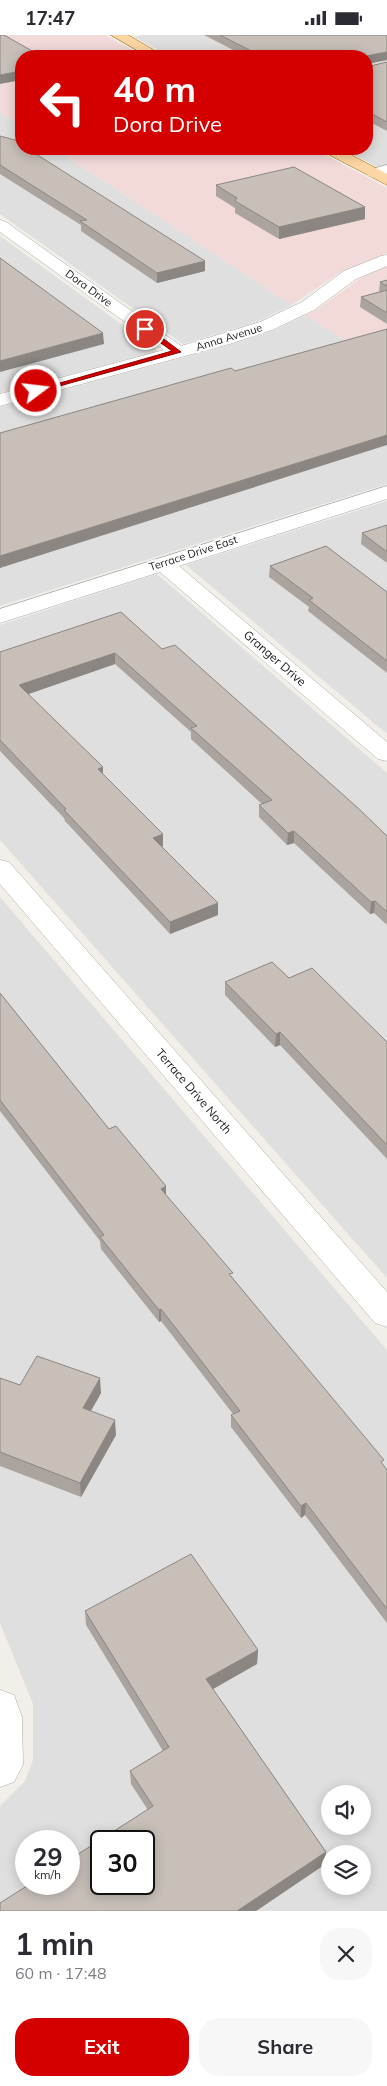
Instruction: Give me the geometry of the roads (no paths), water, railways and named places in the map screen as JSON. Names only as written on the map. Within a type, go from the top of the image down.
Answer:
[{"type":"main road","points":[[121,35],[146,50]]},
{"type":"main road","points":[[342,155],[383,174]]},
{"type":"street","name":"Dora Drive","points":[[0,225],[178,352]]},
{"type":"street","name":"Anna Avenue","points":[[0,400],[227,339],[266,326],[308,306],[350,275],[387,259]]},
{"type":"street","name":"Terrace Drive East","points":[[0,616],[387,492]]},
{"type":"street","name":"Granger Drive","points":[[163,563],[387,754]]},
{"type":"street","name":"Terrace Drive North","points":[[0,868],[387,1314]]},
{"type":"street","points":[[0,1708],[3,1717],[2,1765],[0,1767]]}]
